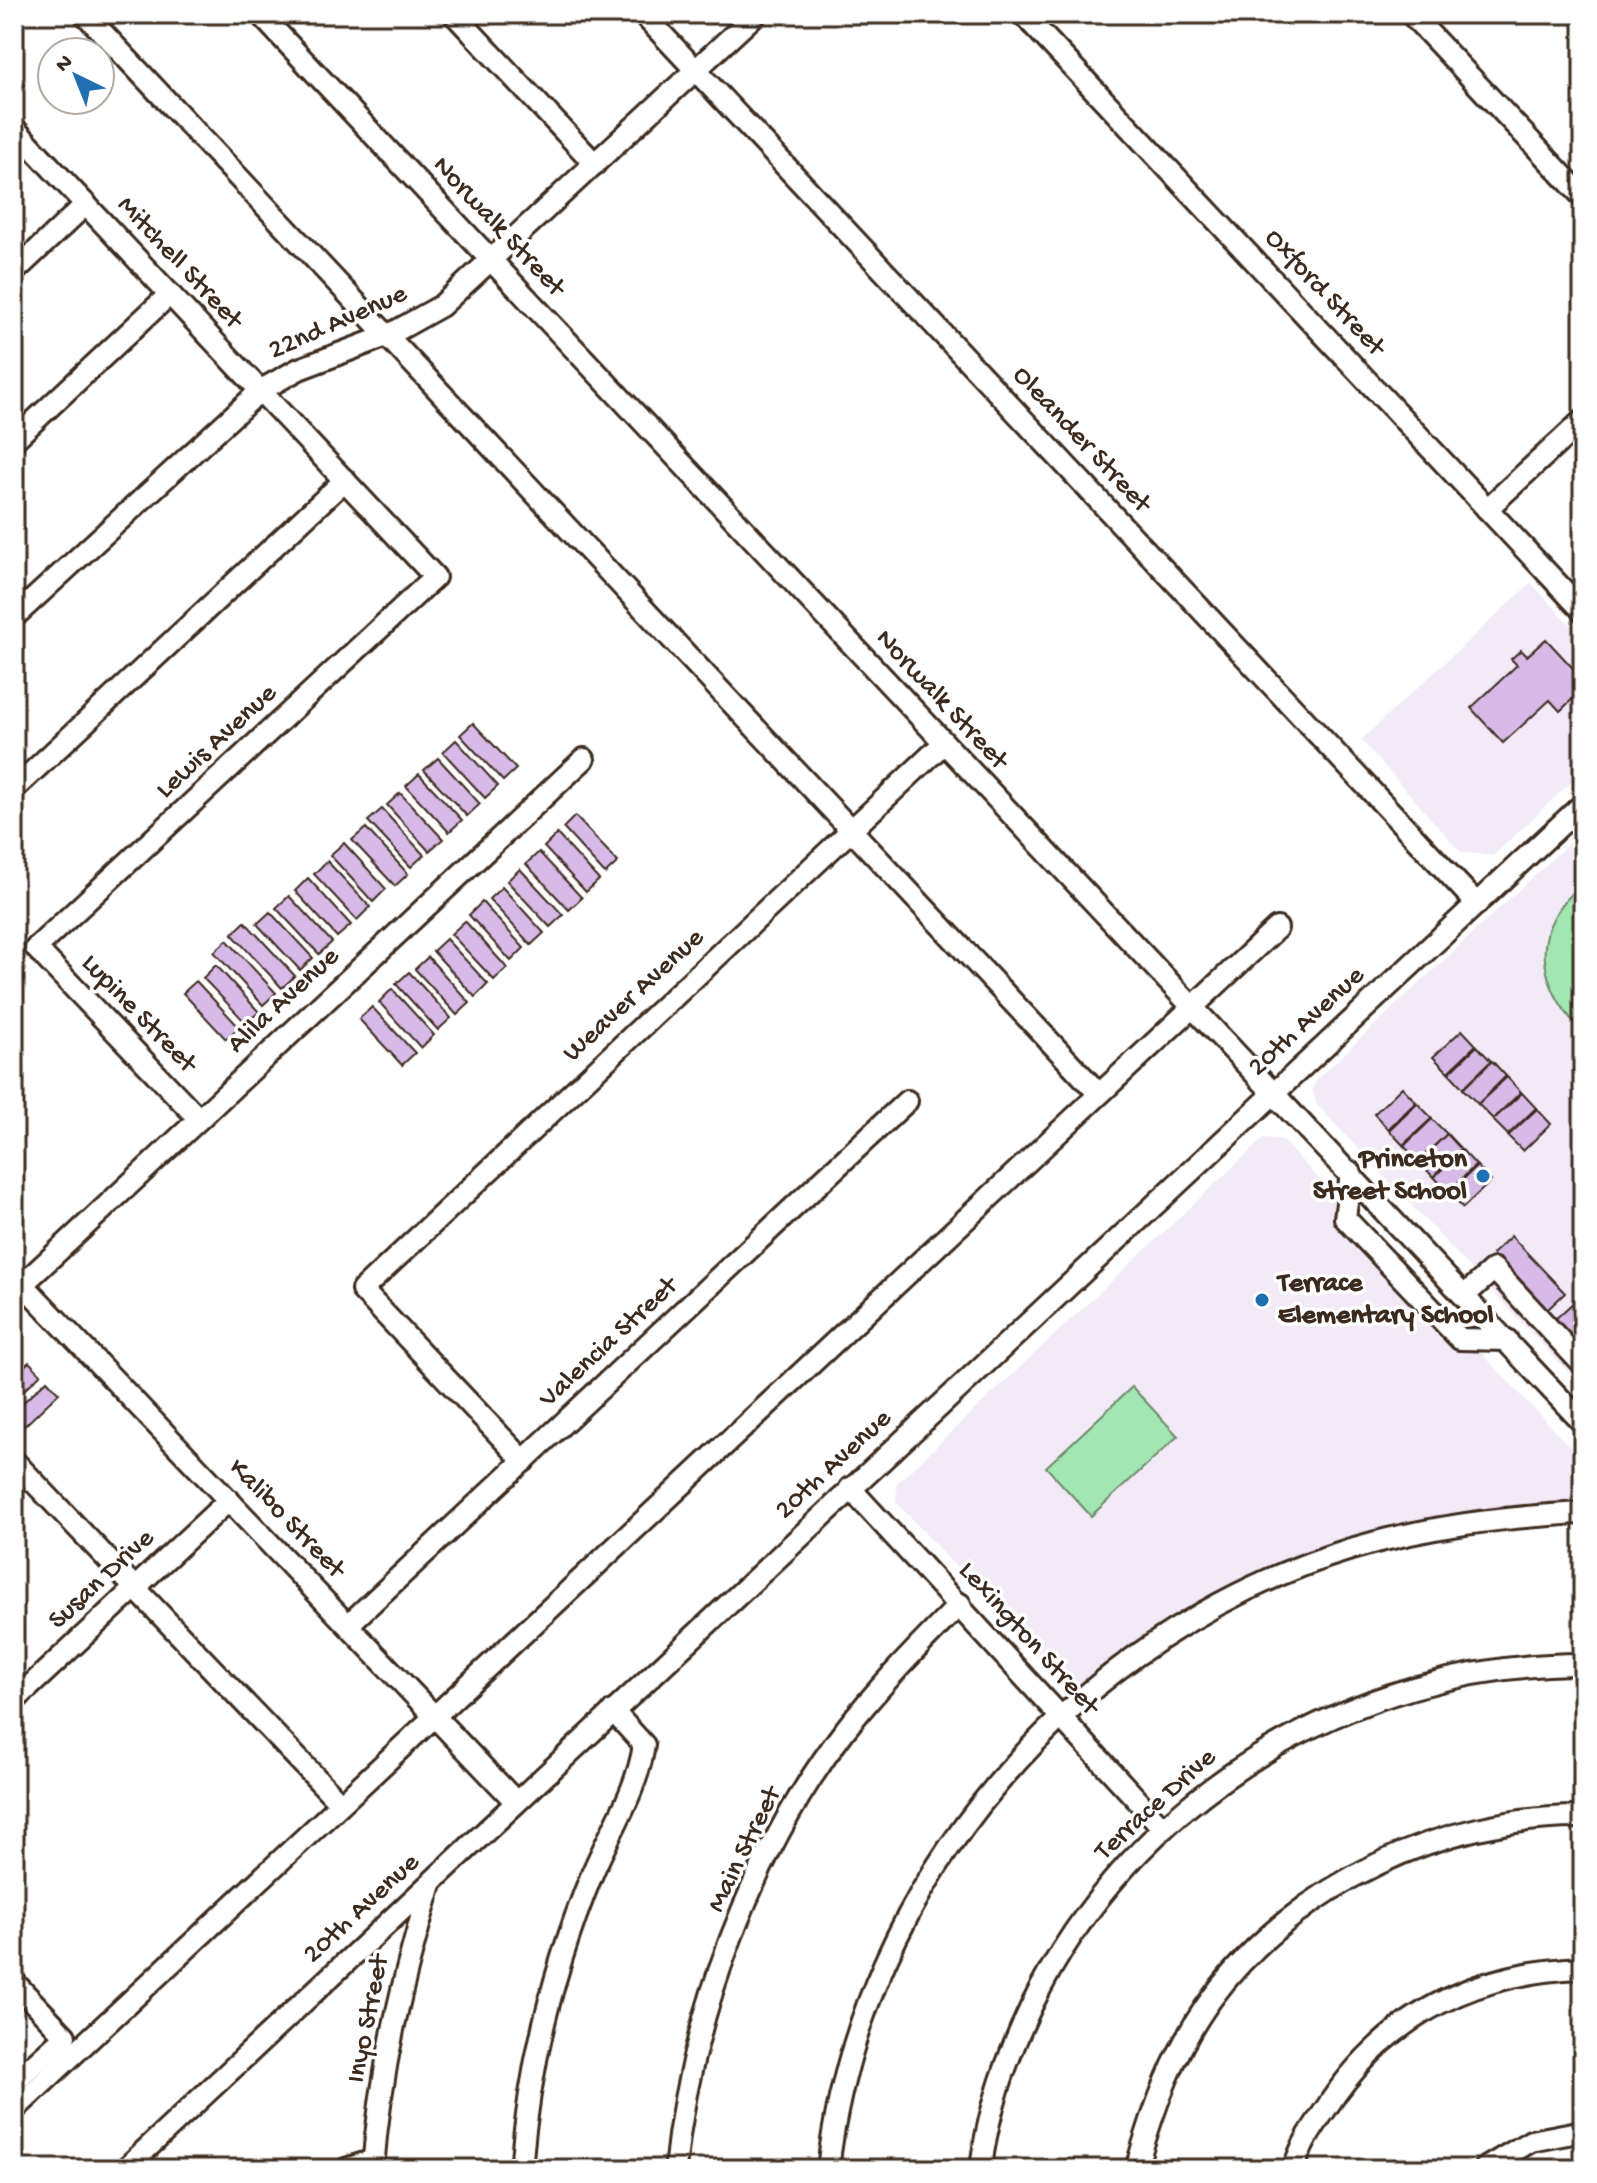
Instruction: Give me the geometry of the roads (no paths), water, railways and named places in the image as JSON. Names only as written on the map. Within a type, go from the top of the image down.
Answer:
[{"type":"street","points":[[85,14],[1099,1094]]},
{"type":"street","name":"Norwalk Street","points":[[260,14],[1192,1008],[1275,1091],[1507,1340],[1580,1413]]},
{"type":"street","points":[[454,14],[595,164]]},
{"type":"street","name":"Oleander Street","points":[[643,14],[1477,904]]},
{"type":"street","name":"22nd Avenue","points":[[14,617],[261,390],[299,369],[389,335],[441,306],[756,14]]},
{"type":"street","name":"Oxford Street","points":[[1023,14],[1583,611]]},
{"type":"street","points":[[1411,14],[1583,197]]},
{"type":"street","name":"Mitchell Street","points":[[14,128],[435,577]]},
{"type":"street","points":[[14,272],[86,204]]},
{"type":"street","points":[[14,440],[170,294]]},
{"type":"street","points":[[1487,509],[1583,420]]},
{"type":"street","points":[[14,789],[345,480]]},
{"type":"street","name":"Lewis Avenue","points":[[36,948],[435,577]]},
{"type":"street","name":"Weaver Avenue","points":[[524,1461],[362,1290],[944,743]]},
{"type":"street","name":"Alila Avenue","points":[[18,1279],[199,1119],[584,759]]},
{"type":"street","name":"20th Avenue","points":[[125,2169],[1583,804]]},
{"type":"street","points":[[14,2110],[1277,928]]},
{"type":"street","name":"Lupine Street","points":[[36,948],[199,1119]]},
{"type":"street","name":"Valencia Street","points":[[348,1625],[907,1101]]},
{"type":"street","points":[[1351,1173],[1345,1218],[1460,1339],[1507,1340]]},
{"type":"street","points":[[1465,1295],[1494,1269],[1583,1365]]},
{"type":"street","name":"Kalibo Street","points":[[18,1279],[516,1802]]},
{"type":"street","points":[[14,1461],[340,1803]]},
{"type":"street","name":"Lexington Street","points":[[850,1488],[1163,1828]]},
{"type":"street","name":"Susan Drive","points":[[14,1701],[229,1500]]},
{"type":"street","points":[[828,2169],[846,2081],[869,2000],[906,1918],[949,1845],[1005,1771],[1061,1716],[1120,1667],[1175,1631],[1312,1563],[1441,1526],[1583,1513]]},
{"type":"street","name":"Main Street","points":[[675,2169],[695,2047],[722,1963],[795,1806],[844,1731],[901,1665],[960,1604]]},
{"type":"street","name":"Terrace Drive","points":[[981,2169],[1009,2058],[1055,1961],[1112,1881],[1163,1828],[1215,1784],[1260,1753],[1359,1706],[1466,1675],[1530,1666],[1583,1664]]},
{"type":"street","points":[[521,2169],[526,2109],[548,2010],[592,1875],[640,1772],[644,1745],[613,1711]]},
{"type":"street","points":[[1136,2169],[1155,2099],[1212,1998],[1271,1934],[1329,1891],[1415,1848],[1521,1819],[1583,1817]]},
{"type":"street","name":"Inyo Street","points":[[374,2164],[391,2040],[406,1967],[432,1882]]},
{"type":"street","points":[[1294,2169],[1299,2149],[1338,2089],[1374,2046],[1429,2009],[1486,1982],[1545,1969],[1583,1968]]},
{"type":"street","points":[[14,1982],[65,2036],[14,2082]]},
{"type":"street","points":[[1484,2169],[1531,2141],[1583,2131]]},
{"type":"street","points":[[346,2169],[374,2164]]},
{"type":"place","name":"Princeton Street School","points":[[1483,1176]]},
{"type":"place","name":"Terrace Elementary School","points":[[1262,1300]]}]
